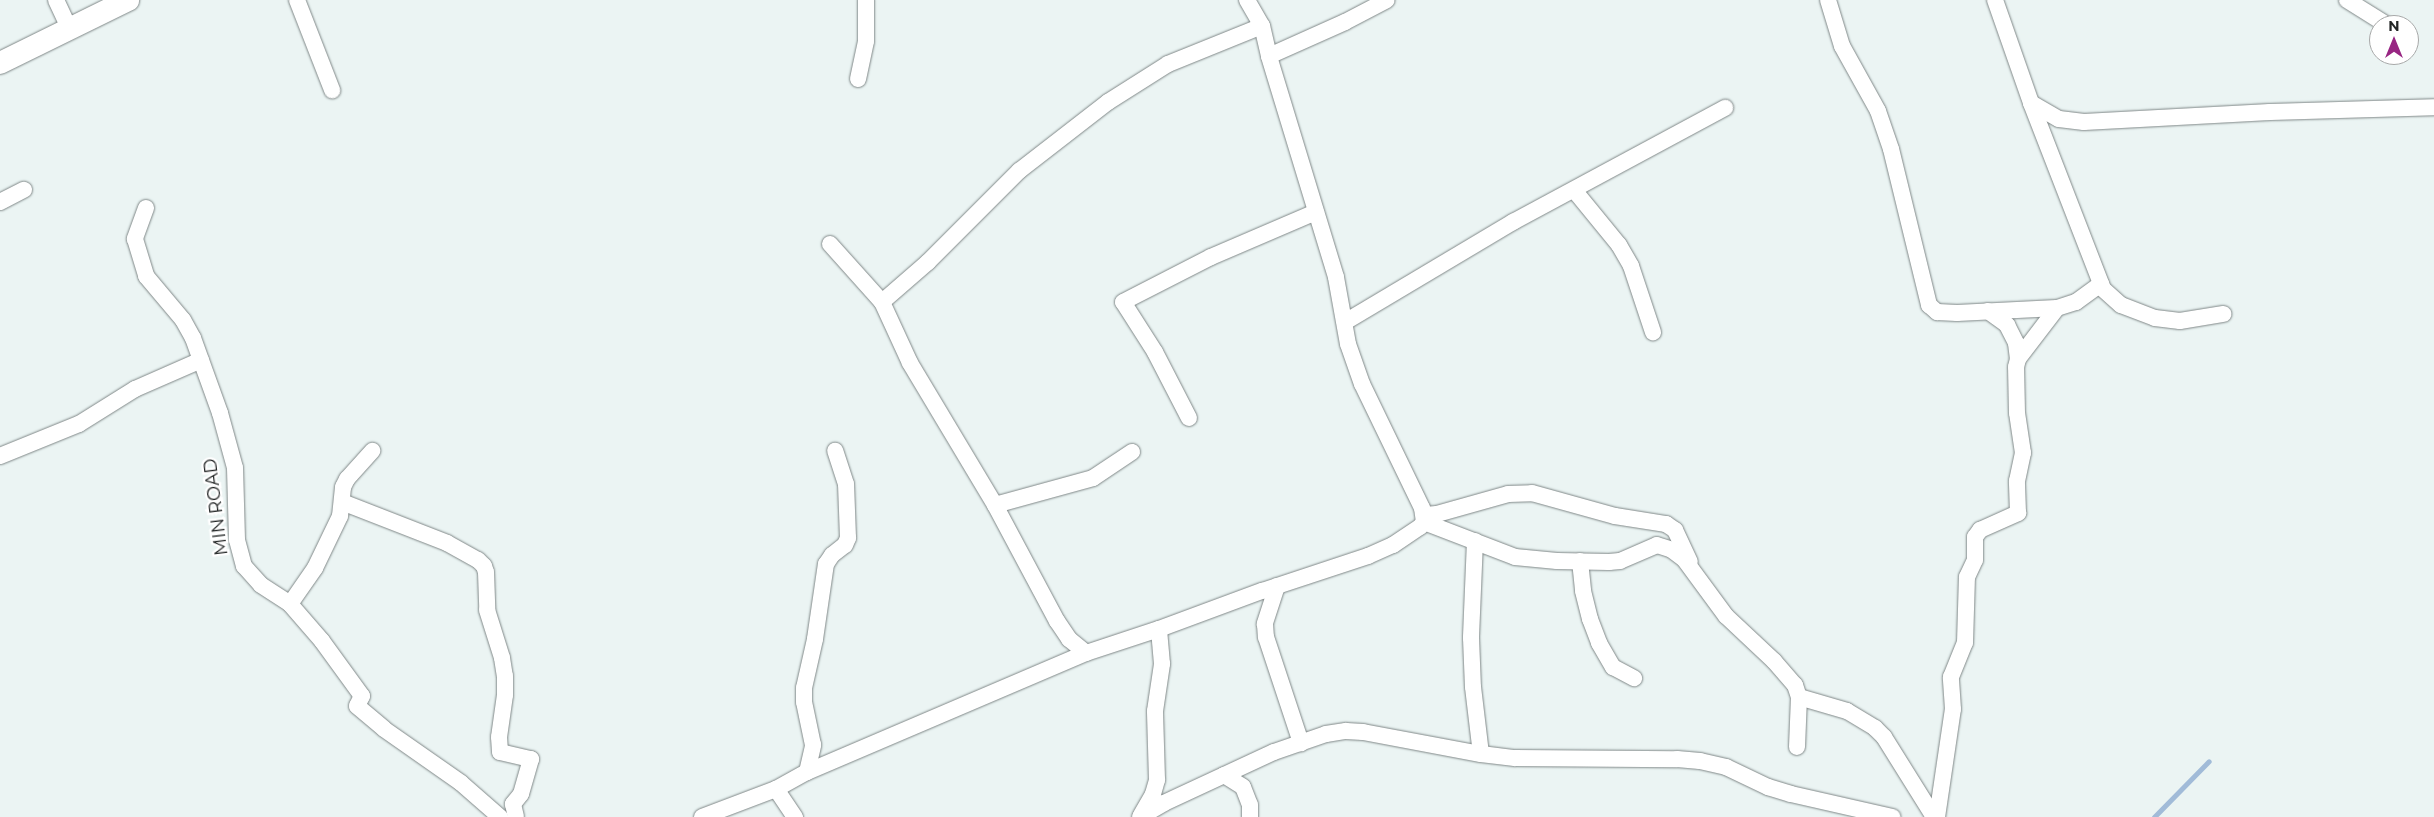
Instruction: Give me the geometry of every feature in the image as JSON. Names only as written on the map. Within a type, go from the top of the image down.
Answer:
[{"type":"street","points":[[56,0],[70,30]]},
{"type":"street","points":[[0,62],[70,30],[128,0]]},
{"type":"street","points":[[297,0],[332,90]]},
{"type":"street","points":[[858,79],[866,41],[866,0]]},
{"type":"street","points":[[1247,0],[1262,26],[1269,56],[1336,277],[1348,344],[1362,384],[1424,518],[1492,550],[1515,557],[1580,561],[1620,561],[1657,545],[1672,550],[1684,559],[1726,616],[1774,660],[1795,685],[1799,697],[1797,747]]},
{"type":"street","points":[[1269,56],[1345,22],[1387,0]]},
{"type":"street","points":[[1828,0],[1842,46],[1878,111],[1891,149],[1929,305],[1942,312],[2057,308],[2076,302],[2101,284]]},
{"type":"street","points":[[1995,0],[2031,103],[2101,284],[2107,294],[2121,305],[2155,318],[2180,321],[2223,314]]},
{"type":"street","points":[[2347,0],[2371,15]]},
{"type":"street","points":[[882,302],[928,262],[1020,171],[1108,102],[1168,64],[1262,26]]},
{"type":"street","points":[[2031,103],[2059,119],[2084,122],[2270,112],[2434,107]]},
{"type":"street","points":[[1345,322],[1513,222],[1725,108]]},
{"type":"street","points":[[0,202],[24,190]]},
{"type":"street","points":[[1574,190],[1619,245],[1631,266],[1653,332]]},
{"type":"street","name":"MIN ROAD","points":[[146,208],[135,239],[143,269],[164,299],[183,320],[201,360],[220,413],[234,468],[237,540],[241,558],[249,573],[261,585],[290,604],[322,641],[362,696],[357,706],[376,723],[461,783],[500,817]]},
{"type":"street","points":[[1188,418],[1155,352],[1123,302],[1211,257],[1316,212]]},
{"type":"street","points":[[830,244],[882,302],[910,363],[995,506],[1057,622],[1069,639],[1086,653]]},
{"type":"street","points":[[2018,359],[2057,308]]},
{"type":"street","points":[[1935,817],[1953,709],[1951,677],[1965,643],[1967,576],[1975,560],[1975,537],[1980,530],[2018,513],[2017,481],[2023,454],[2017,413],[2015,379],[2018,359],[2016,343],[2007,325],[1988,311]]},
{"type":"street","points":[[0,456],[79,424],[135,389],[201,360]]},
{"type":"street","points":[[807,772],[814,744],[804,702],[804,688],[815,639],[827,560],[845,545],[848,538],[846,484],[836,451]]},
{"type":"street","points":[[290,604],[316,568],[340,516],[343,487],[347,479],[372,452]]},
{"type":"street","points":[[995,506],[1094,478],[1132,452]]},
{"type":"street","points":[[702,817],[776,789],[807,772],[1086,653],[1160,629],[1277,586],[1336,568],[1393,545],[1413,533],[1424,518],[1508,494],[1532,493],[1616,516],[1666,524],[1675,530],[1694,572]]},
{"type":"street","points":[[342,502],[447,543],[478,560],[484,566],[486,572],[487,610],[502,658],[505,676],[505,695],[499,737],[500,752],[531,760],[521,794],[513,804],[516,817]]},
{"type":"street","points":[[1475,541],[1471,638],[1473,687],[1481,754]]},
{"type":"street","points":[[1580,561],[1583,591],[1590,619],[1599,643],[1612,667],[1634,678]]},
{"type":"street","points":[[1277,586],[1265,624],[1266,637],[1301,743]]},
{"type":"street","points":[[1140,817],[1153,794],[1157,780],[1155,711],[1162,664],[1160,629]]},
{"type":"street","points":[[1799,697],[1847,711],[1876,728],[1884,737],[1935,817]]},
{"type":"street","points":[[1140,817],[1237,767],[1326,734],[1346,731],[1363,732],[1481,754],[1515,758],[1676,759],[1700,761],[1726,767],[1784,792],[1892,817]]},
{"type":"street","points":[[1224,775],[1243,787],[1250,817]]},
{"type":"street","points":[[776,789],[795,817]]},
{"type":"waterway","points":[[2154,817],[2209,761]]}]
